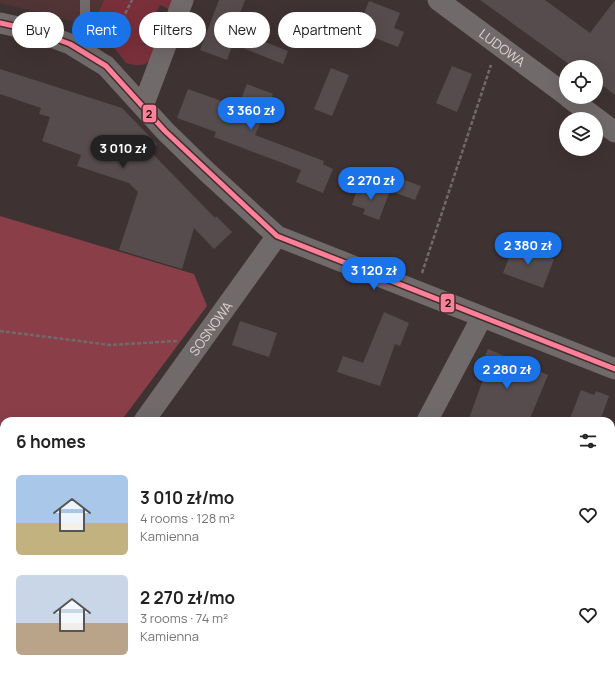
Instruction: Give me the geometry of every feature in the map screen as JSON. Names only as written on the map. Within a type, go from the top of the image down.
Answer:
[{"type":"street","points":[[143,106],[183,0]]},
{"type":"street","name":"LUDOWA","points":[[438,0],[559,90]]},
{"type":"street","points":[[0,23],[32,30],[80,49],[106,66],[165,131],[206,171],[278,236],[615,369]]},
{"type":"street","name":"LUDOWA","points":[[578,104],[615,132]]},
{"type":"street","name":"SOSNOWA","points":[[147,417],[278,236]]},
{"type":"street","points":[[429,417],[482,316]]},
{"type":"lane","points":[[80,49],[85,24],[85,0]]},
{"type":"path","points":[[126,12],[132,0]]},
{"type":"path","points":[[416,290],[498,45]]},
{"type":"path","points":[[0,331],[110,345],[186,341],[200,344]]},
{"type":"shaded area","points":[[0,0],[104,0],[98,12],[72,12],[72,21],[64,19],[64,12],[36,12],[0,3]]},
{"type":"shaded area","points":[[104,0],[174,0],[173,11],[160,5],[156,12],[139,12],[139,48],[152,48],[157,50],[148,62],[142,65],[126,63],[114,48],[131,48],[131,12],[98,12]]},
{"type":"shaded area","points":[[0,216],[194,274],[207,306],[124,417],[0,417]]},
{"type":"building","points":[[219,0],[245,0],[241,12],[214,12]]},
{"type":"building","points":[[480,0],[545,0],[590,33],[615,0],[615,95],[603,86],[603,60],[563,60]]},
{"type":"building","points":[[369,1],[400,13],[394,28],[404,32],[398,47],[376,38],[376,12],[365,12]]},
{"type":"building","points":[[214,13],[214,48],[232,48],[227,60],[200,50],[201,48],[206,48],[206,34]]},
{"type":"building","points":[[270,44],[288,51],[283,64],[243,48],[270,48]]},
{"type":"building","points":[[452,66],[472,74],[457,112],[436,103]]},
{"type":"building","points":[[331,68],[349,75],[332,116],[314,109]]},
{"type":"building","points":[[0,69],[122,108],[157,144],[150,151],[215,218],[216,216],[232,232],[214,249],[194,228],[182,269],[119,250],[138,192],[129,183],[77,166],[81,155],[42,141],[50,117],[39,114],[41,108],[0,94]]},
{"type":"building","points":[[247,84],[273,94],[255,135],[324,161],[323,164],[333,169],[323,193],[296,182],[301,170],[214,137],[216,132],[177,118],[188,89],[238,107]]},
{"type":"building","points":[[385,173],[421,186],[415,200],[380,187]]},
{"type":"building","points":[[359,183],[389,193],[379,220],[363,214],[365,209],[352,205]]},
{"type":"building","points":[[514,244],[554,259],[543,288],[503,273]]},
{"type":"building","points":[[384,312],[409,323],[400,346],[395,344],[380,386],[337,372],[343,356],[363,363]]},
{"type":"building","points":[[240,321],[277,333],[269,357],[232,345]]},
{"type":"building","points":[[488,349],[548,375],[531,417],[469,417],[484,377],[477,374]]},
{"type":"building","points":[[581,390],[594,395],[596,391],[609,396],[601,417],[571,417]]},
{"type":"transit line","name":"2","points":[[0,23],[32,30],[70,44],[106,66],[165,131],[277,236],[615,369]]}]
